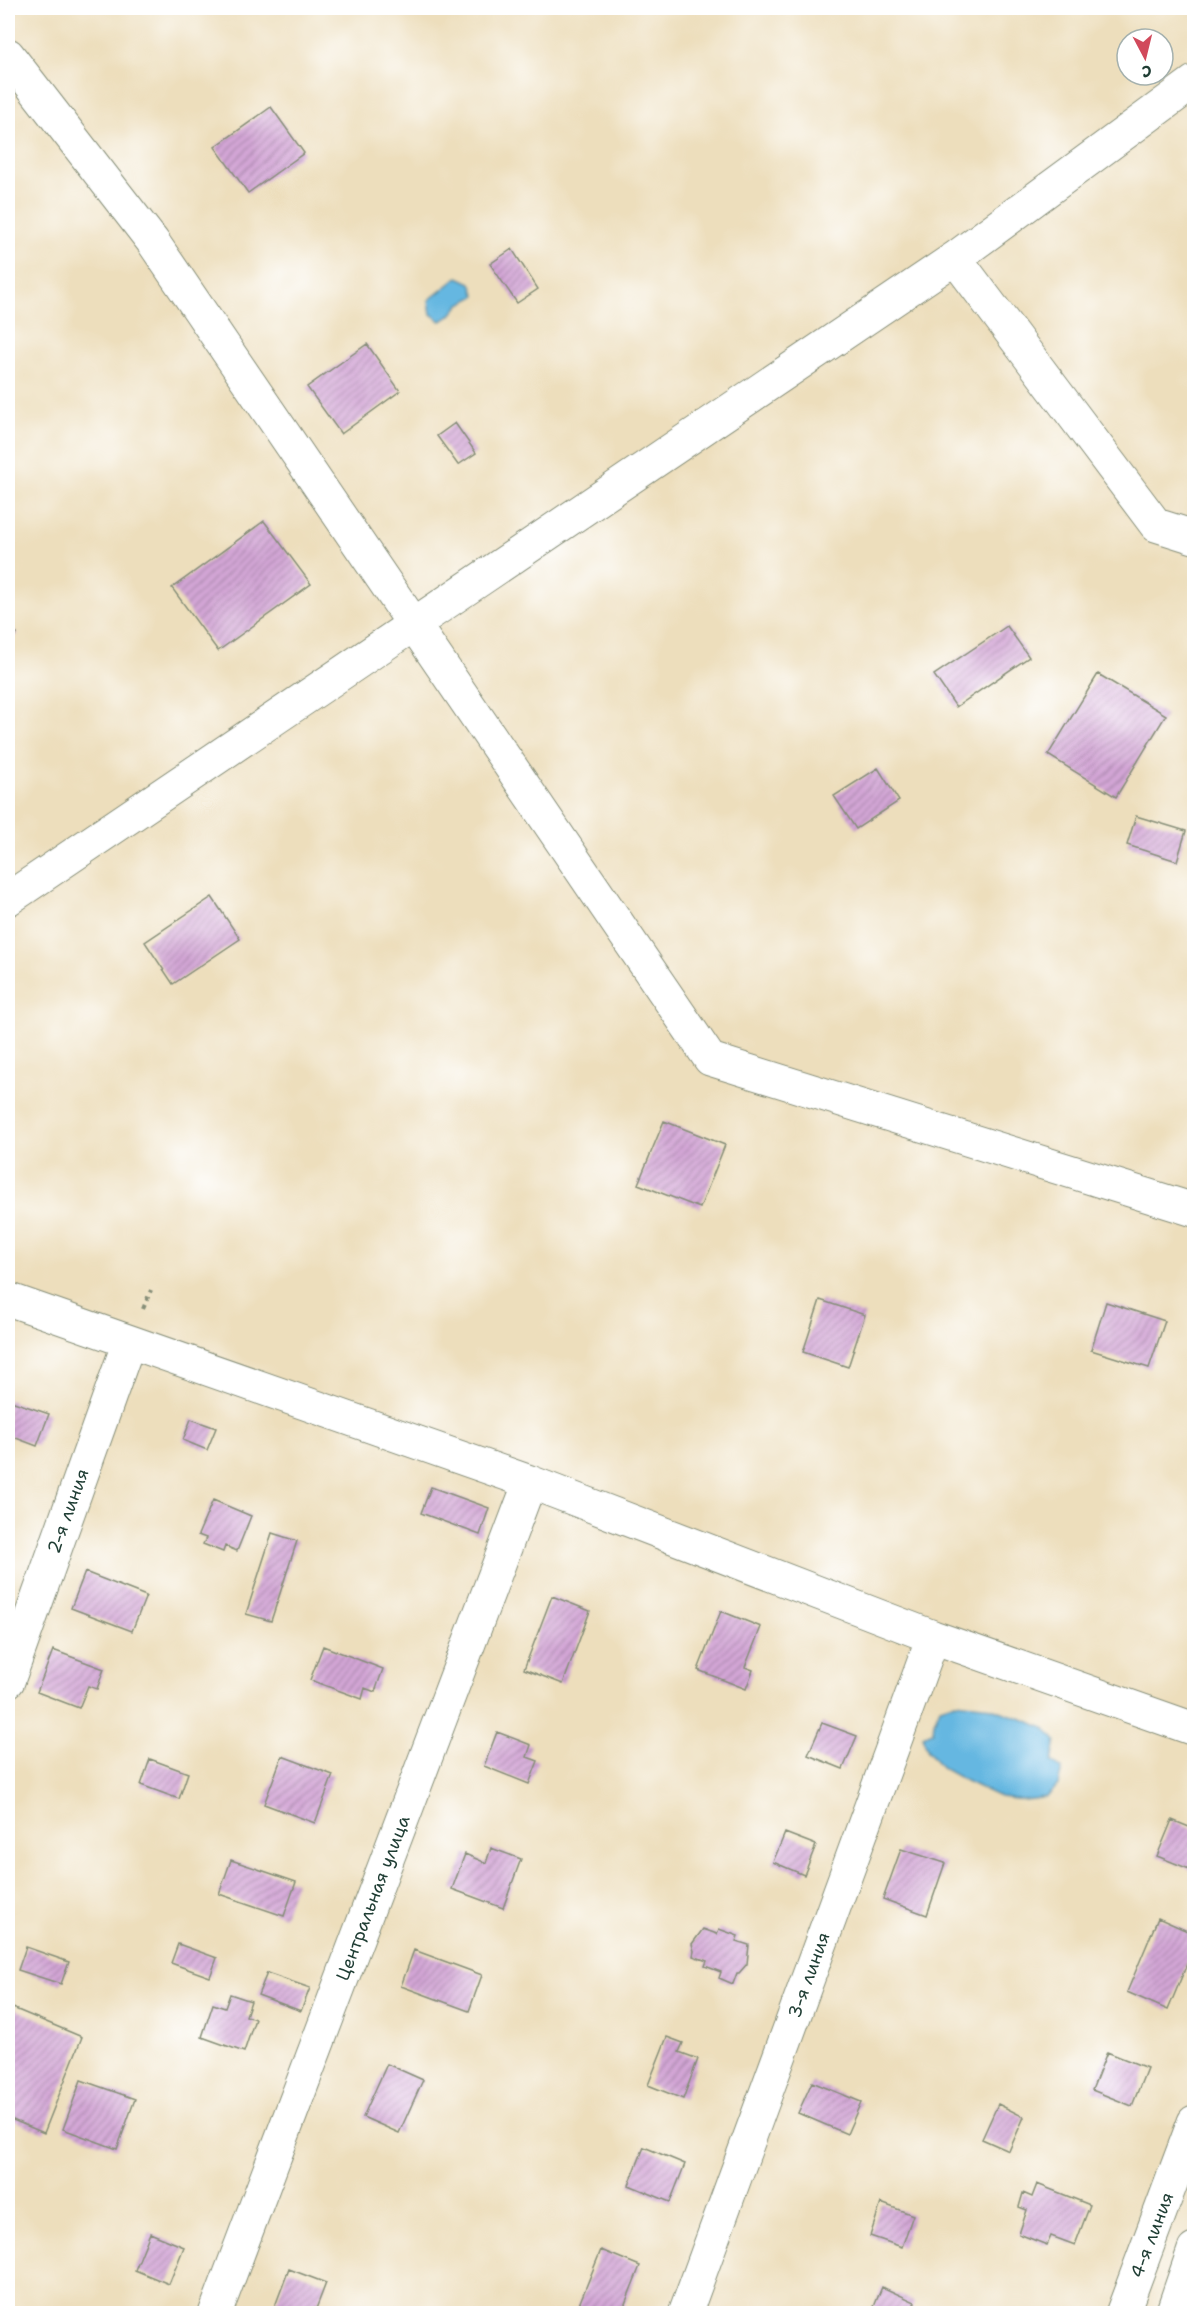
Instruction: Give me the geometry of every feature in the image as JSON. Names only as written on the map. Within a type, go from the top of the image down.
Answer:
[{"type":"street","points":[[8,55],[153,242],[710,1059],[1194,1210]]},
{"type":"street","points":[[8,899],[955,258],[1194,82]]},
{"type":"street","points":[[955,258],[1156,525],[1194,537]]},
{"type":"street","points":[[8,1299],[530,1482],[933,1637],[1194,1729]]},
{"type":"street","name":"2-я линия","points":[[8,1681],[129,1341]]},
{"type":"street","name":"Центральная улица","points":[[215,2313],[530,1482]]},
{"type":"street","name":"3-я линия","points":[[685,2313],[933,1637]]},
{"type":"street","name":"4-я линия","points":[[1122,2313],[1194,2122]]},
{"type":"street","points":[[1172,2313],[1194,2250]]},
{"type":"water","points":[[458,277],[471,283],[476,296],[460,304],[450,316],[441,321],[431,314],[429,300]]},
{"type":"water","points":[[955,1702],[983,1705],[1046,1729],[1056,1741],[1052,1762],[1062,1769],[1058,1785],[1047,1797],[1024,1800],[1000,1797],[942,1768],[928,1751],[922,1736],[933,1732],[940,1707]]},
{"type":"building","points":[[271,107],[304,153],[248,193],[215,147]]},
{"type":"building","points":[[512,249],[538,289],[517,303],[490,264]]},
{"type":"building","points":[[367,344],[400,391],[341,434],[307,387]]},
{"type":"building","points":[[455,423],[476,453],[458,465],[437,436]]},
{"type":"building","points":[[264,521],[311,584],[218,651],[172,588]]},
{"type":"building","points":[[8,621],[17,634],[8,641]]},
{"type":"building","points":[[1007,626],[1029,657],[956,707],[934,675]]},
{"type":"building","points":[[1098,674],[1166,715],[1116,797],[1048,755]]},
{"type":"building","points":[[878,768],[899,801],[856,829],[834,796]]},
{"type":"building","points":[[1136,816],[1186,831],[1177,861],[1127,845]]},
{"type":"building","points":[[212,897],[240,939],[173,984],[145,942]]},
{"type":"building","points":[[664,1121],[725,1145],[700,1208],[638,1184]]},
{"type":"building","points":[[820,1300],[865,1315],[848,1367],[803,1352]]},
{"type":"building","points":[[1106,1302],[1165,1321],[1149,1368],[1091,1350]]},
{"type":"building","points":[[8,1400],[49,1414],[37,1446],[8,1435]]},
{"type":"building","points":[[191,1419],[216,1428],[207,1450],[183,1440]]},
{"type":"building","points":[[431,1487],[489,1508],[480,1535],[421,1513]]},
{"type":"building","points":[[213,1500],[251,1516],[237,1551],[225,1546],[223,1552],[203,1544],[206,1538],[198,1535]]},
{"type":"building","points":[[272,1533],[297,1541],[271,1621],[246,1614]]},
{"type":"building","points":[[85,1572],[146,1596],[132,1631],[71,1608]]},
{"type":"building","points":[[552,1596],[590,1611],[563,1684],[524,1669]]},
{"type":"building","points":[[721,1611],[761,1627],[745,1667],[753,1670],[746,1689],[698,1670]]},
{"type":"building","points":[[323,1646],[383,1669],[375,1692],[365,1688],[362,1699],[310,1680]]},
{"type":"building","points":[[53,1650],[104,1669],[97,1689],[88,1686],[79,1708],[37,1692]]},
{"type":"building","points":[[822,1723],[857,1736],[843,1769],[808,1755]]},
{"type":"building","points":[[497,1732],[531,1745],[527,1757],[538,1761],[529,1784],[484,1766]]},
{"type":"building","points":[[282,1756],[333,1775],[315,1823],[264,1804]]},
{"type":"building","points":[[150,1759],[188,1773],[179,1799],[141,1785]]},
{"type":"building","points":[[1172,1820],[1194,1829],[1194,1871],[1157,1856]]},
{"type":"building","points":[[785,1833],[816,1845],[804,1875],[773,1862]]},
{"type":"building","points":[[491,1848],[521,1859],[503,1908],[452,1889],[465,1854],[486,1863]]},
{"type":"building","points":[[901,1849],[945,1863],[927,1915],[883,1899]]},
{"type":"building","points":[[231,1860],[296,1882],[284,1916],[219,1894]]},
{"type":"building","points":[[1158,1918],[1194,1934],[1194,1947],[1168,2010],[1127,1992]]},
{"type":"building","points":[[703,1929],[717,1934],[719,1929],[738,1936],[736,1941],[749,1945],[747,1964],[737,1973],[733,1984],[719,1978],[721,1972],[705,1966],[707,1961],[693,1956],[692,1944]]},
{"type":"building","points":[[178,1944],[217,1958],[210,1977],[171,1963]]},
{"type":"building","points":[[26,1947],[69,1962],[61,1984],[18,1970]]},
{"type":"building","points":[[414,1950],[482,1975],[469,2011],[401,1986]]},
{"type":"building","points":[[267,1973],[310,1988],[301,2011],[258,1995]]},
{"type":"building","points":[[230,1994],[251,2001],[246,2016],[255,2019],[244,2052],[202,2037],[213,2004],[225,2008]]},
{"type":"building","points":[[8,2006],[82,2037],[44,2133],[8,2118]]},
{"type":"building","points":[[667,2037],[683,2043],[679,2052],[698,2059],[683,2099],[648,2085]]},
{"type":"building","points":[[1107,2052],[1147,2068],[1132,2106],[1092,2090]]},
{"type":"building","points":[[387,2064],[423,2080],[399,2133],[363,2117]]},
{"type":"building","points":[[81,2080],[135,2099],[117,2149],[63,2129]]},
{"type":"building","points":[[812,2082],[861,2102],[847,2134],[798,2113]]},
{"type":"building","points":[[998,2104],[1024,2117],[1009,2151],[982,2139]]},
{"type":"building","points":[[644,2147],[685,2164],[670,2202],[629,2185]]},
{"type":"building","points":[[1037,2184],[1090,2205],[1075,2245],[1051,2236],[1047,2245],[1019,2234],[1027,2210],[1019,2207],[1023,2193],[1032,2197]]},
{"type":"building","points":[[881,2203],[913,2215],[902,2247],[870,2236]]},
{"type":"building","points":[[150,2233],[184,2247],[169,2284],[135,2270]]},
{"type":"building","points":[[601,2250],[640,2266],[621,2314],[593,2314],[578,2307]]},
{"type":"building","points":[[289,2269],[326,2283],[314,2314],[272,2314]]},
{"type":"building","points":[[882,2287],[915,2302],[909,2314],[871,2314]]}]
